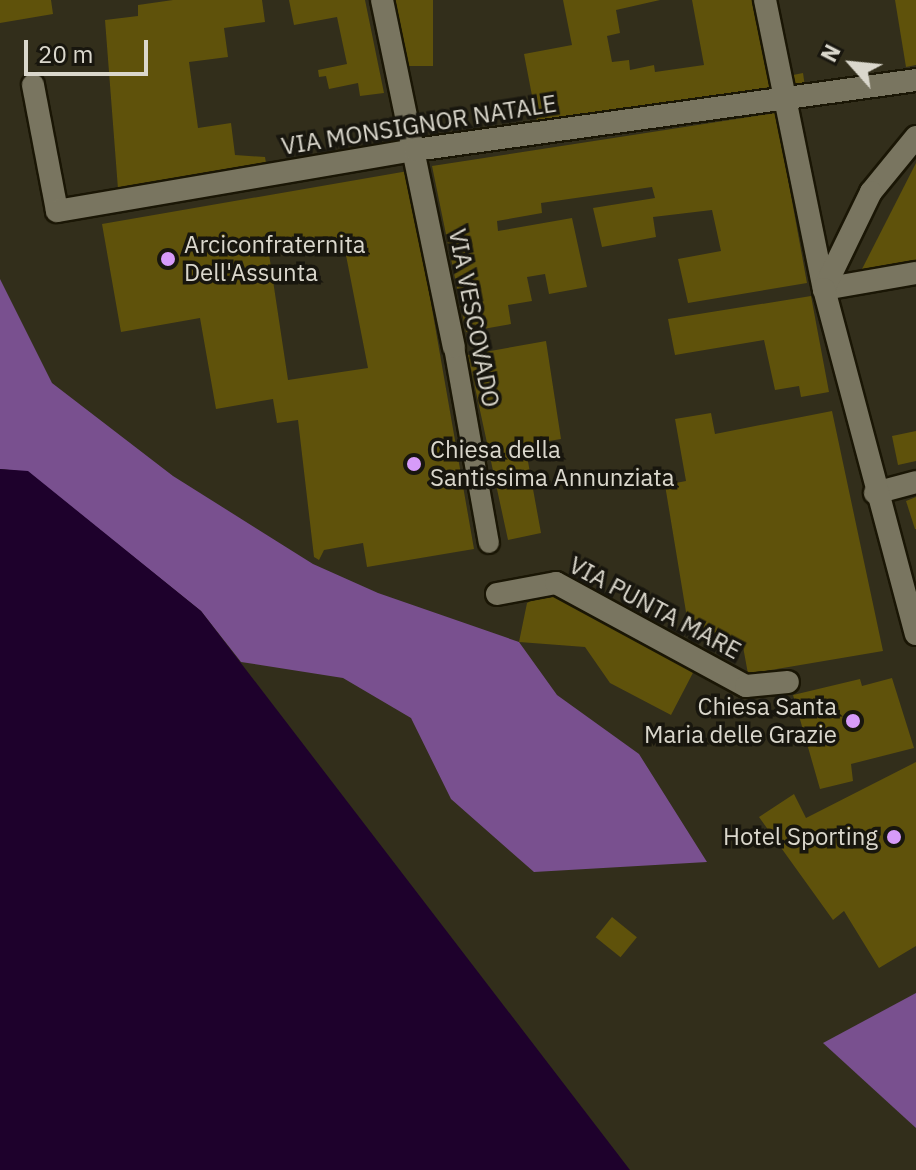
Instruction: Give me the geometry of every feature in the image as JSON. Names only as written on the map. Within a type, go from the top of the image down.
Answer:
[{"type":"street","name":"VIA VESCOVADO","points":[[382,0],[454,347]]},
{"type":"street","points":[[765,0],[824,289],[875,493],[916,634]]},
{"type":"street","name":"VIA MONSIGNOR NATALE","points":[[33,85],[57,211],[415,150],[783,96],[916,80]]},
{"type":"street","points":[[824,289],[871,192],[916,137]]},
{"type":"street","points":[[824,289],[916,273]]},
{"type":"street","points":[[875,493],[916,482]]},
{"type":"street","name":"VIA PUNTA MARE","points":[[496,586],[556,583],[746,686],[788,682]]},
{"type":"lane","name":"VIA VESCOVADO","points":[[454,347],[489,543]]},
{"type":"shaded area","points":[[0,279],[52,383],[173,476],[313,564],[378,593],[519,642],[557,695],[639,754],[707,862],[534,872],[451,799],[411,718],[343,678],[241,662],[201,611],[28,472],[0,469]]},
{"type":"shaded area","points":[[0,469],[28,471],[201,611],[630,1170],[0,1170]]},
{"type":"shaded area","points":[[916,993],[916,1128],[823,1043]]},
{"type":"building","points":[[0,0],[51,0],[53,14],[0,23]]},
{"type":"building","points":[[173,0],[262,0],[265,22],[224,28],[228,57],[189,62],[198,128],[231,123],[235,155],[265,157],[267,169],[118,189],[105,20],[138,16],[138,5]]},
{"type":"building","points":[[289,0],[365,0],[384,93],[360,96],[358,83],[329,89],[326,76],[319,77],[318,70],[347,64],[337,17],[294,25]]},
{"type":"building","points":[[395,0],[433,0],[433,66],[395,66]]},
{"type":"building","points":[[563,0],[660,0],[616,10],[620,33],[607,36],[612,62],[629,60],[630,70],[654,65],[655,72],[704,65],[692,0],[753,0],[770,87],[538,127],[524,54],[572,45]]},
{"type":"building","points":[[895,0],[916,0],[916,65],[906,67]]},
{"type":"building","points":[[803,73],[805,87],[794,89],[793,75]]},
{"type":"building","points":[[776,113],[807,283],[688,303],[678,259],[721,251],[712,210],[653,217],[656,237],[602,247],[593,208],[655,198],[652,187],[541,203],[542,213],[497,221],[498,231],[572,218],[587,287],[549,294],[545,274],[527,277],[532,301],[508,305],[511,324],[466,332],[432,166]]},
{"type":"building","points":[[916,163],[916,263],[861,271]]},
{"type":"building","points":[[408,171],[474,549],[367,567],[363,543],[324,550],[319,560],[314,557],[298,420],[277,423],[273,399],[216,409],[200,318],[121,332],[102,224]],"holes":[[[344,245],[368,368],[288,380],[269,254]]]},
{"type":"building","points":[[811,296],[829,392],[801,397],[799,386],[775,390],[764,340],[675,355],[668,319]]},
{"type":"building","points":[[546,341],[561,439],[525,445],[541,533],[508,540],[468,355]]},
{"type":"building","points":[[832,411],[883,651],[748,674],[742,641],[688,624],[665,485],[686,481],[675,419],[711,413],[715,434]]},
{"type":"building","points":[[916,431],[916,461],[898,465],[892,436]]},
{"type":"building","points":[[916,497],[916,529],[915,529],[906,501]]},
{"type":"building","points":[[554,589],[696,667],[671,715],[610,683],[585,647],[519,642],[527,603]]},
{"type":"building","name":"Chiesa Santa Maria delle Grazie","points":[[892,678],[914,748],[851,764],[853,781],[820,789],[793,695],[860,679],[862,686]]},
{"type":"building","points":[[916,762],[916,946],[879,968],[844,911],[833,920],[759,817],[794,794],[806,818]]},
{"type":"building","points":[[612,917],[637,937],[621,957],[596,937]]},
{"type":"place","name":"Arciconfraternita Dell'Assunta","points":[[168,259]]},
{"type":"place","name":"Chiesa della Santissima Annunziata","points":[[414,464]]},
{"type":"place","name":"Chiesa Santa Maria delle Grazie","points":[[853,721]]},
{"type":"place","name":"Hotel Sporting","points":[[894,837]]}]
